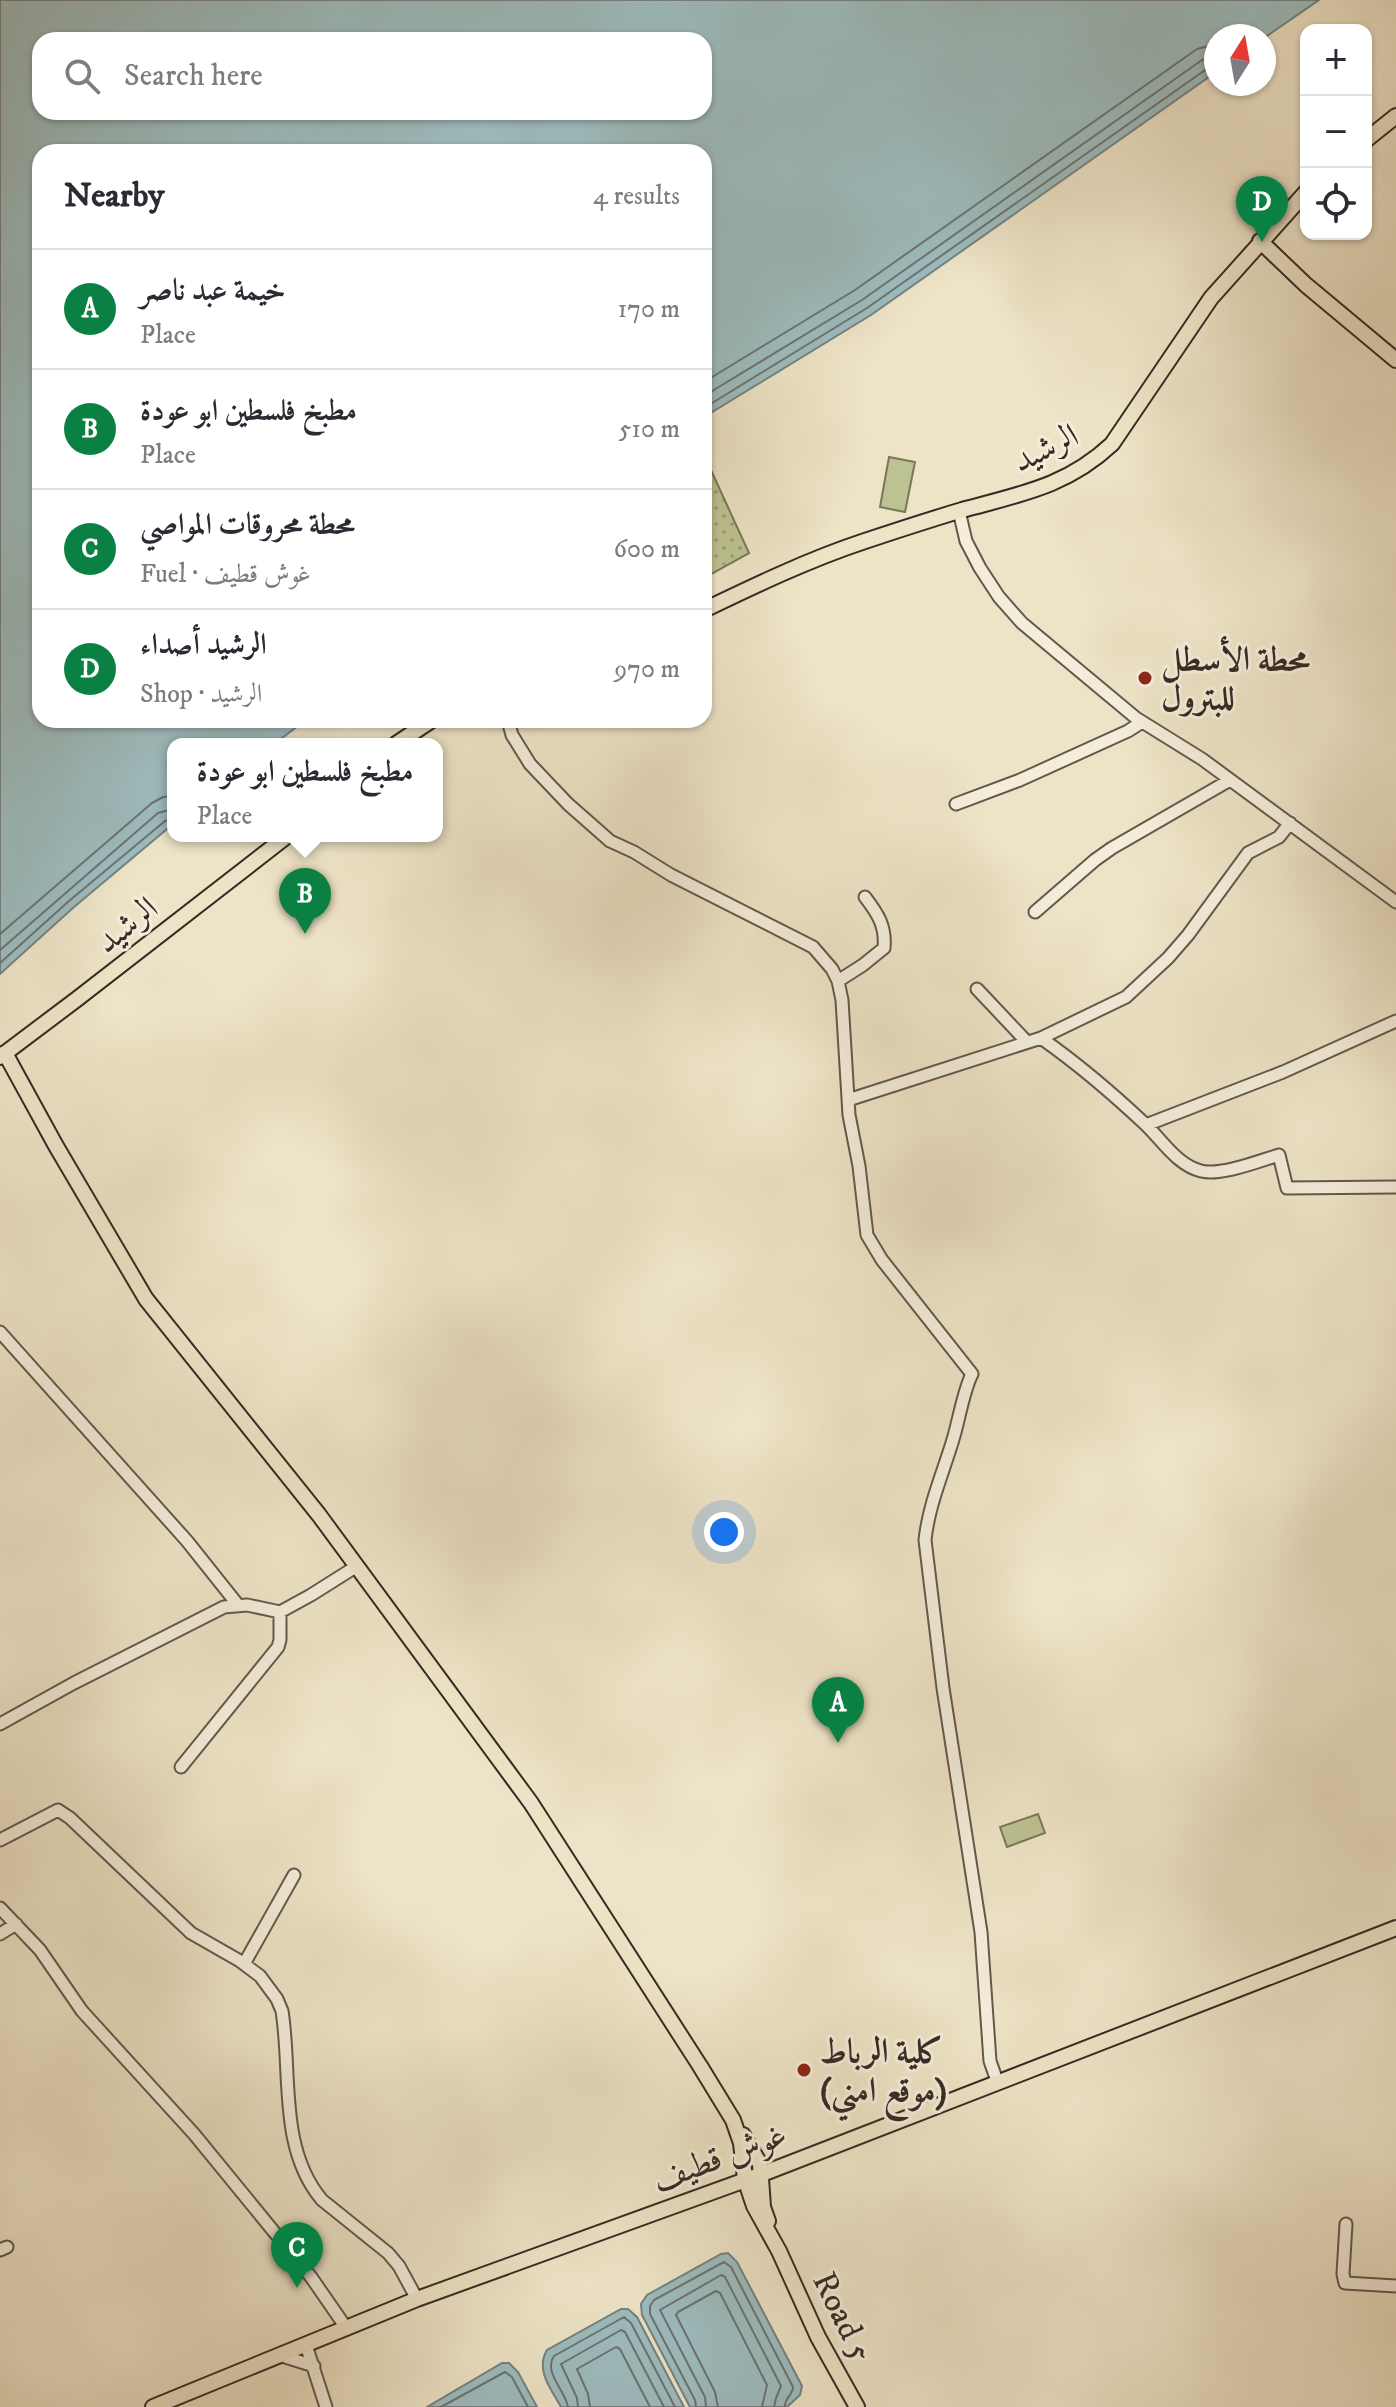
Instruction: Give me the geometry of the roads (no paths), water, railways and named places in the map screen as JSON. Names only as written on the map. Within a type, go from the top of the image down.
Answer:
[{"type":"main road","points":[[1372,135],[1396,116]]},
{"type":"main road","name":"الرشيد","points":[[712,606],[796,567],[959,511],[1033,491],[1064,479],[1093,462],[1112,444],[1211,298],[1300,198]]},
{"type":"main road","points":[[1260,241],[1306,285],[1396,360]]},
{"type":"main road","name":"الرشيد","points":[[2,1055],[279,842]]},
{"type":"main road","points":[[2,1055],[146,1299],[357,1566],[531,1803],[577,1873],[760,2164],[763,2207],[779,2251]]},
{"type":"main road","name":"غوش قطيف","points":[[153,2407],[417,2299],[762,2174],[1396,1928]]},
{"type":"main road","points":[[733,2120],[754,2206],[779,2251]]},
{"type":"main road","name":"Road 5","points":[[779,2251],[818,2337],[857,2407]]},
{"type":"street","points":[[959,511],[966,541],[986,578],[1022,623],[1142,722],[1230,780],[1396,902]]},
{"type":"street","points":[[956,804],[1020,780],[1142,722]]},
{"type":"street","points":[[510,728],[530,764],[568,804],[610,841],[813,947],[823,956],[838,981],[845,1024],[849,1115],[867,1235],[882,1260],[972,1374],[935,1490],[925,1540],[943,1688],[981,1932],[990,2061],[997,2081]]},
{"type":"street","points":[[1035,912],[1112,848],[1230,780]]},
{"type":"street","points":[[848,1100],[1041,1038],[1126,997],[1188,935],[1248,853],[1279,837],[1290,823]]},
{"type":"street","points":[[838,981],[884,948],[883,923],[865,897]]},
{"type":"street","points":[[977,989],[1027,1042]]},
{"type":"street","points":[[1146,1125],[1283,1072],[1396,1021]]},
{"type":"street","points":[[1041,1038],[1073,1060],[1179,1159],[1203,1171],[1216,1172],[1279,1155],[1287,1188],[1396,1187]]},
{"type":"street","points":[[0,1332],[187,1541],[238,1605]]},
{"type":"street","points":[[0,1724],[224,1607],[253,1606],[280,1612],[357,1566]]},
{"type":"street","points":[[181,1767],[278,1647],[280,1612]]},
{"type":"street","points":[[0,1840],[58,1810],[191,1933],[260,1976],[282,2011],[289,2114],[297,2150],[313,2189],[335,2212],[388,2253],[417,2299]]},
{"type":"street","points":[[244,1964],[294,1875]]},
{"type":"street","points":[[0,1908],[40,1950],[82,2011],[194,2134],[311,2277],[347,2329]]},
{"type":"street","points":[[0,1934],[16,1924]]},
{"type":"street","points":[[1346,2224],[1345,2283],[1396,2286]]},
{"type":"street","points":[[306,2345],[326,2407]]},
{"type":"street","points":[[279,2355],[314,2366]]},
{"type":"water","points":[[0,0],[1319,0],[1276,30],[1276,24],[1204,24],[1204,80],[871,315],[712,412],[712,144],[32,144],[32,728],[295,728],[282,738],[167,738],[167,829],[0,974]]},
{"type":"water","points":[[728,2253],[737,2262],[802,2386],[800,2395],[787,2407],[690,2407],[642,2315],[641,2304],[647,2295]]},
{"type":"water","points":[[621,2309],[628,2309],[637,2317],[684,2407],[561,2407],[544,2372],[547,2350]]},
{"type":"water","points":[[502,2363],[509,2363],[518,2372],[537,2407],[427,2407]]},
{"type":"place","name":"الرشيد أصداء","points":[[1262,242]]},
{"type":"place","name":"محطة الأسطل للبترول","points":[[1145,678]]},
{"type":"place","name":"مطبخ فلسطين ابو عودة","points":[[305,934]]},
{"type":"place","name":"خيمة عبد ناصر","points":[[838,1743]]},
{"type":"place","name":"كلية الرباط (موقع امني)","points":[[804,2070]]},
{"type":"place","name":"محطة محروقات المواصي","points":[[297,2288]]}]
